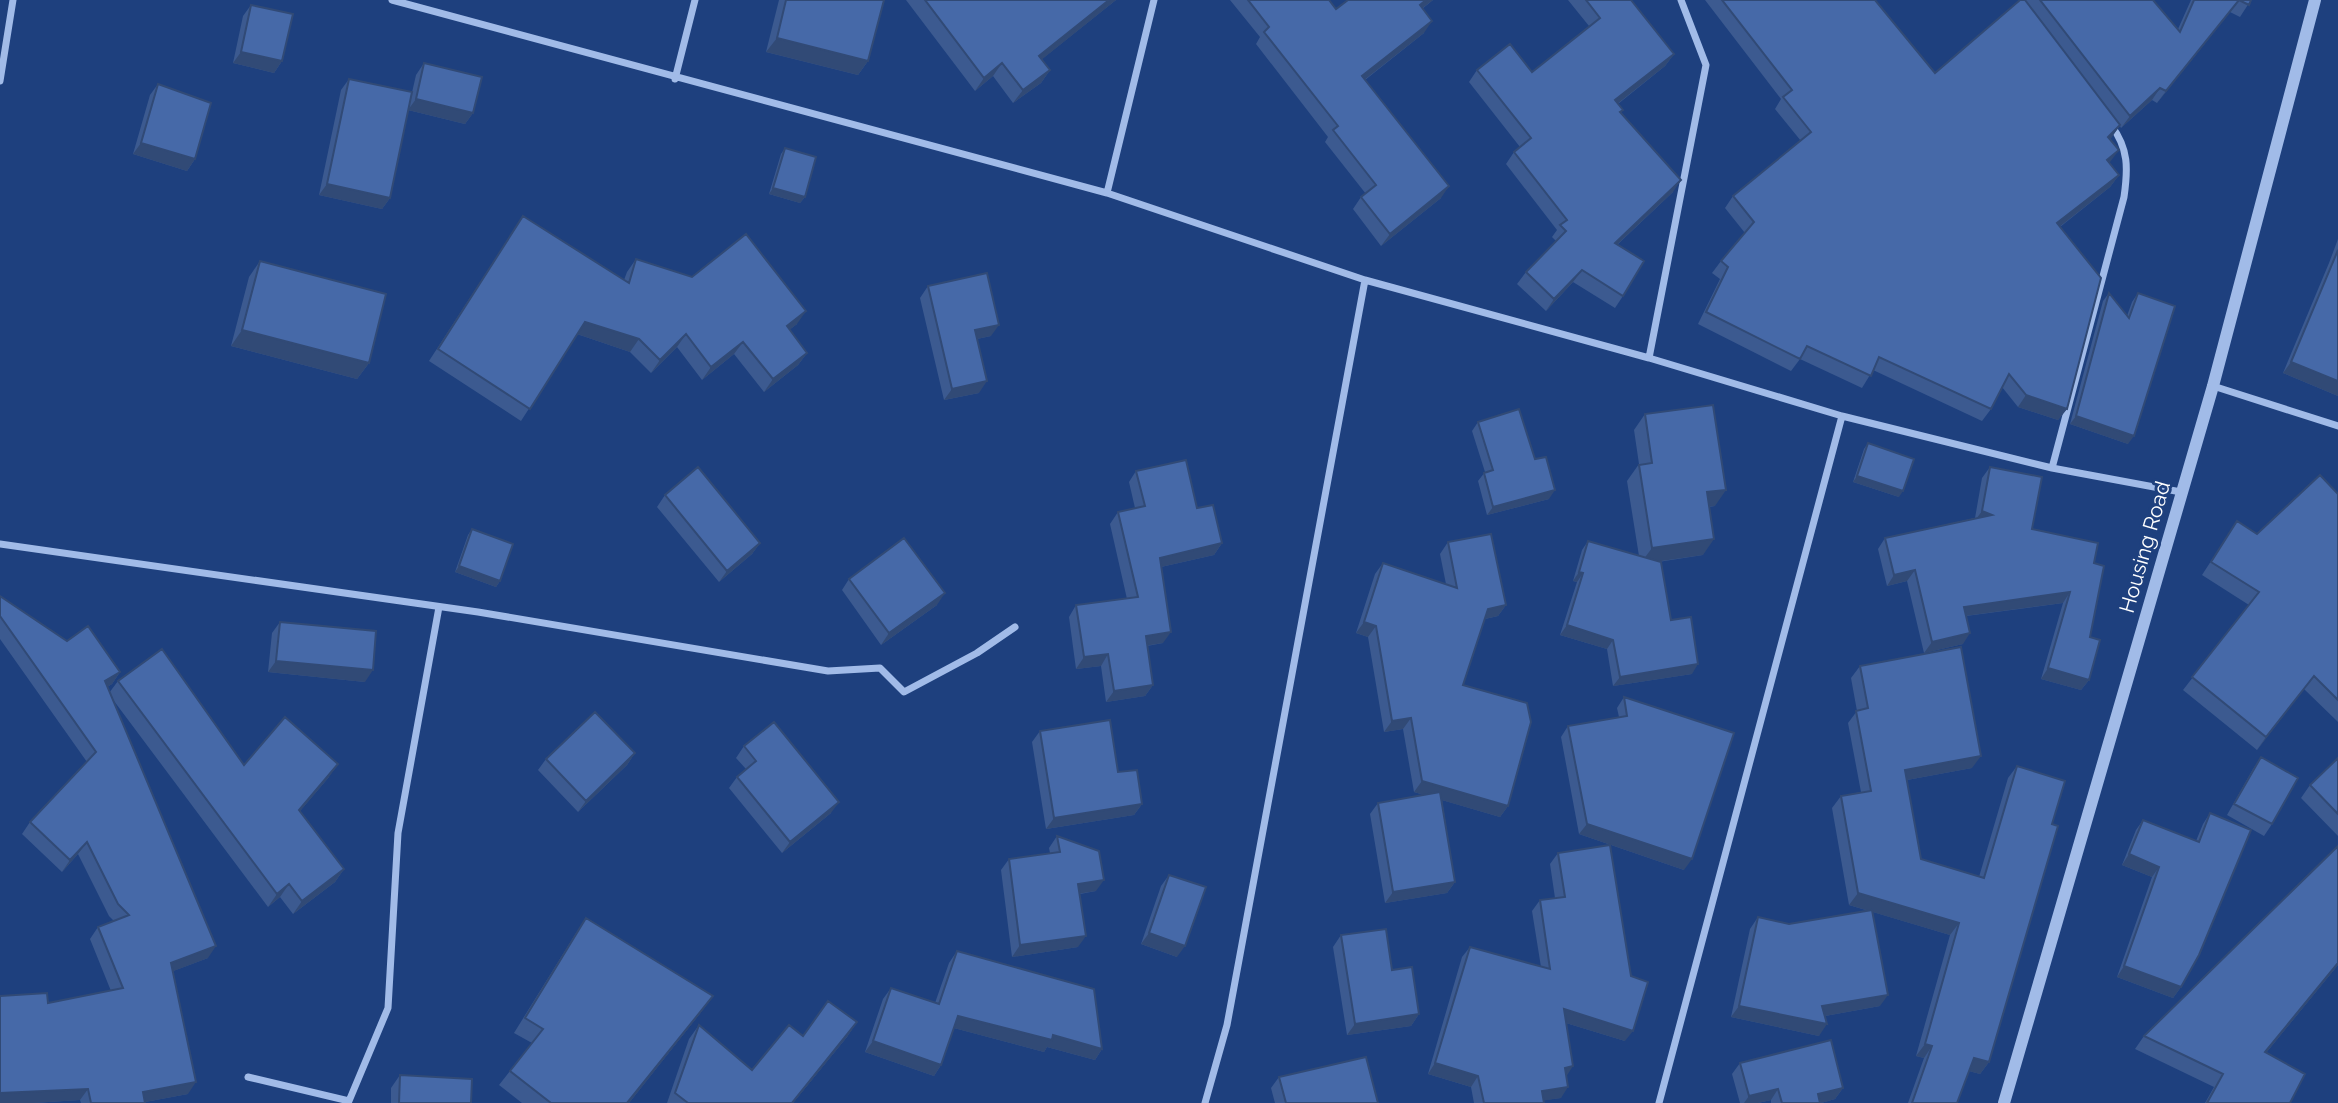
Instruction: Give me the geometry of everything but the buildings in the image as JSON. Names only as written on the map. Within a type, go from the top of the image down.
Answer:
[{"type":"street","points":[[0,81],[13,0]]},
{"type":"street","points":[[392,0],[675,79],[1107,193],[1365,280],[1649,358],[1842,416],[2052,468],[2180,492]]},
{"type":"street","points":[[675,79],[695,0]]},
{"type":"street","points":[[1107,193],[1154,0]]},
{"type":"street","points":[[1649,358],[1706,65],[1681,0]]},
{"type":"street","name":"Housing Road","points":[[2004,1103],[2213,386],[2315,0]]},
{"type":"street","points":[[2052,468],[2124,197],[2128,164],[2124,147],[2108,120]]},
{"type":"street","points":[[1205,1103],[1227,1025],[1365,280]]},
{"type":"street","points":[[2213,386],[2338,426]]},
{"type":"street","points":[[1659,1103],[1842,416]]},
{"type":"street","points":[[0,544],[439,607],[828,671],[880,668],[904,692],[978,653],[1015,627]]},
{"type":"street","points":[[248,1077],[349,1101],[388,1008],[398,833],[439,607]]}]
